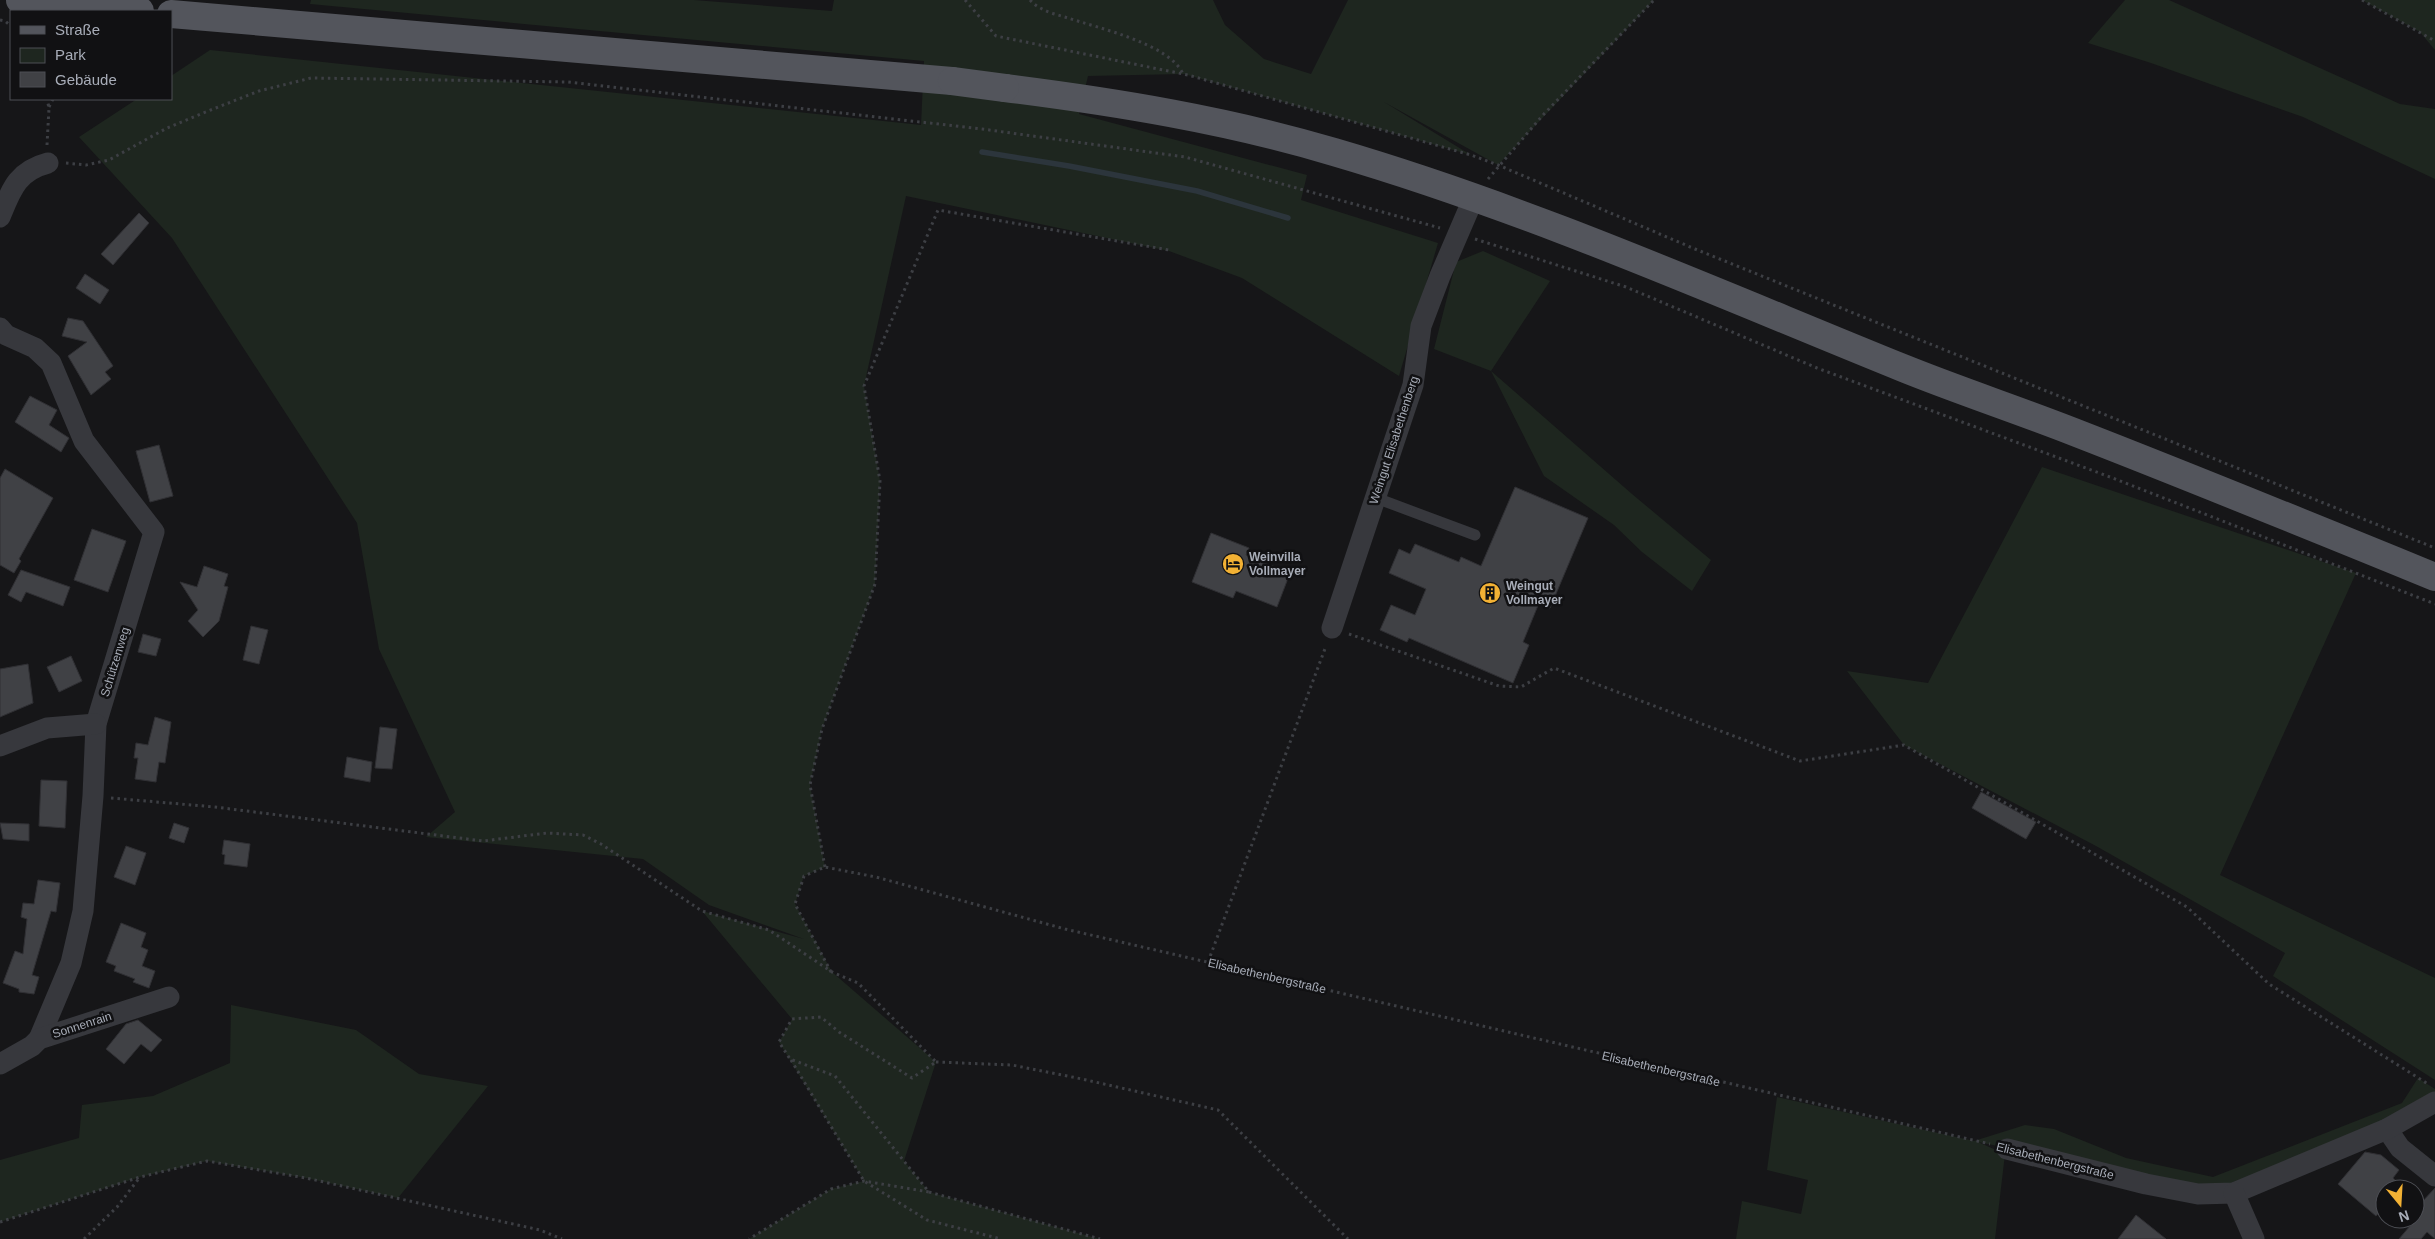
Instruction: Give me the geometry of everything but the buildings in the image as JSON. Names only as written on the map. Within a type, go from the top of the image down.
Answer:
[{"type":"main road","points":[[20,0],[98,4],[134,10]]},
{"type":"main road","points":[[172,14],[952,81],[1110,103],[1250,130],[1331,151],[1474,197],[1607,247],[1906,369],[2072,431],[2435,577]]},
{"type":"street","points":[[0,217],[15,185],[23,173],[35,166],[48,163]]},
{"type":"street","name":"Weingut Elisabethenberg","points":[[1332,628],[1413,385],[1421,326],[1474,197]]},
{"type":"street","name":"Schützenweg","points":[[2,335],[35,348],[51,364],[84,441],[154,532],[96,724],[93,796],[83,911],[71,963],[40,1039]]},
{"type":"street","points":[[0,746],[47,728],[96,724]]},
{"type":"street","name":"Sonnenrain","points":[[0,1064],[32,1046],[40,1039],[169,997]]},
{"type":"street","name":"Elisabethenbergstraße","points":[[2007,1148],[2146,1184],[2198,1194],[2234,1193],[2388,1129],[2435,1102]]},
{"type":"street","points":[[2388,1129],[2400,1148],[2435,1176]]},
{"type":"street","points":[[2234,1193],[2254,1239]]},
{"type":"lane","points":[[1376,498],[1475,535]]},
{"type":"path","points":[[965,0],[996,36],[1184,74],[1471,155],[1498,165],[1695,249],[2435,548]]},
{"type":"path","points":[[1030,0],[1047,11],[1140,41],[1179,64],[1184,74]]},
{"type":"path","points":[[1498,165],[1654,0]]},
{"type":"path","points":[[2362,0],[2435,41]]},
{"type":"path","points":[[47,100],[49,108],[48,163],[86,165],[109,160],[166,128],[194,117],[259,92],[311,78],[568,82],[982,129],[1186,157],[1460,234],[1626,287],[1817,368],[2110,477],[2435,604]]},
{"type":"path","points":[[49,108],[53,100]]},
{"type":"path","points":[[832,972],[795,904],[804,876],[825,868],[810,786],[822,728],[875,584],[880,481],[864,386],[938,210],[1169,250]]},
{"type":"path","points":[[1208,962],[1332,628],[1499,686],[1521,687],[1554,668],[1800,761],[1904,745],[2187,907],[2269,984],[2435,1089]]},
{"type":"path","points":[[93,796],[215,807],[483,841],[547,833],[583,835],[601,844],[702,911],[769,930],[832,972],[858,983],[936,1062]]},
{"type":"path","name":"Elisabethenbergstraße","points":[[825,868],[876,877],[1065,929],[1777,1097],[2007,1148]]},
{"type":"path","points":[[1001,1239],[927,1220],[864,1181],[779,1042],[792,1019],[822,1017],[840,1032],[912,1078],[936,1062],[1012,1065],[1218,1110],[1348,1239]]},
{"type":"path","points":[[790,1059],[835,1076],[930,1192]]},
{"type":"path","points":[[0,1222],[140,1176],[207,1160],[306,1178],[398,1198],[540,1230],[562,1239]]},
{"type":"path","points":[[84,1239],[117,1206],[140,1176]]},
{"type":"path","points":[[749,1239],[832,1189],[864,1181],[930,1192],[1100,1239]]},
{"type":"green space","points":[[311,0],[694,0],[832,11],[834,0],[1213,0],[1225,25],[1264,59],[1311,74],[1348,0],[1654,0],[1498,165],[1384,102],[1471,155],[1184,74],[1088,76],[1079,114],[1307,175],[1301,200],[1438,243],[1399,376],[1242,278],[1169,251],[906,196],[864,386],[880,481],[875,584],[822,729],[810,785],[825,867],[804,876],[795,904],[832,972],[936,1062],[904,1161],[929,1192],[1100,1239],[749,1239],[831,1189],[864,1181],[779,1042],[792,1019],[702,911],[804,939],[709,905],[643,859],[426,837],[455,812],[379,649],[357,523],[172,238],[79,137],[135,100],[172,100],[172,75],[210,50],[921,125],[924,61],[310,4]]},
{"type":"green space","points":[[2125,0],[2169,0],[2400,104],[2435,109],[2435,179],[2303,117],[2151,63],[2088,43]]},
{"type":"green space","points":[[2362,0],[2435,0],[2435,50],[2420,32]]},
{"type":"green space","points":[[1483,251],[1550,281],[1491,371],[1434,349],[1456,262]]},
{"type":"green space","points":[[1491,371],[1711,560],[1692,591],[1642,552],[1614,525],[1544,476]]},
{"type":"green space","points":[[2042,467],[2356,573],[2220,875],[2435,978],[2435,1080],[2273,976],[2285,953],[2096,846],[1904,745],[1847,671],[1928,683]]},
{"type":"green space","points":[[231,1005],[356,1030],[419,1074],[488,1086],[398,1198],[306,1178],[207,1161],[140,1177],[0,1222],[0,1160],[79,1138],[82,1105],[153,1096],[230,1063]]},
{"type":"green space","points":[[2418,1078],[2435,1089],[2435,1102],[2234,1193],[1978,1142],[2005,1154],[1995,1239],[1736,1239],[1742,1201],[1801,1214],[1808,1180],[1767,1170],[1777,1097],[1974,1141],[2025,1125],[2054,1129],[2126,1158],[2213,1177],[2402,1103]]},
{"type":"waterway","points":[[982,152],[1069,166],[1197,191],[1288,218]]},
{"type":"place","name":"Weinvilla Vollmayer","points":[[1233,564]]},
{"type":"place","name":"Weingut Vollmayer","points":[[1490,593]]}]
